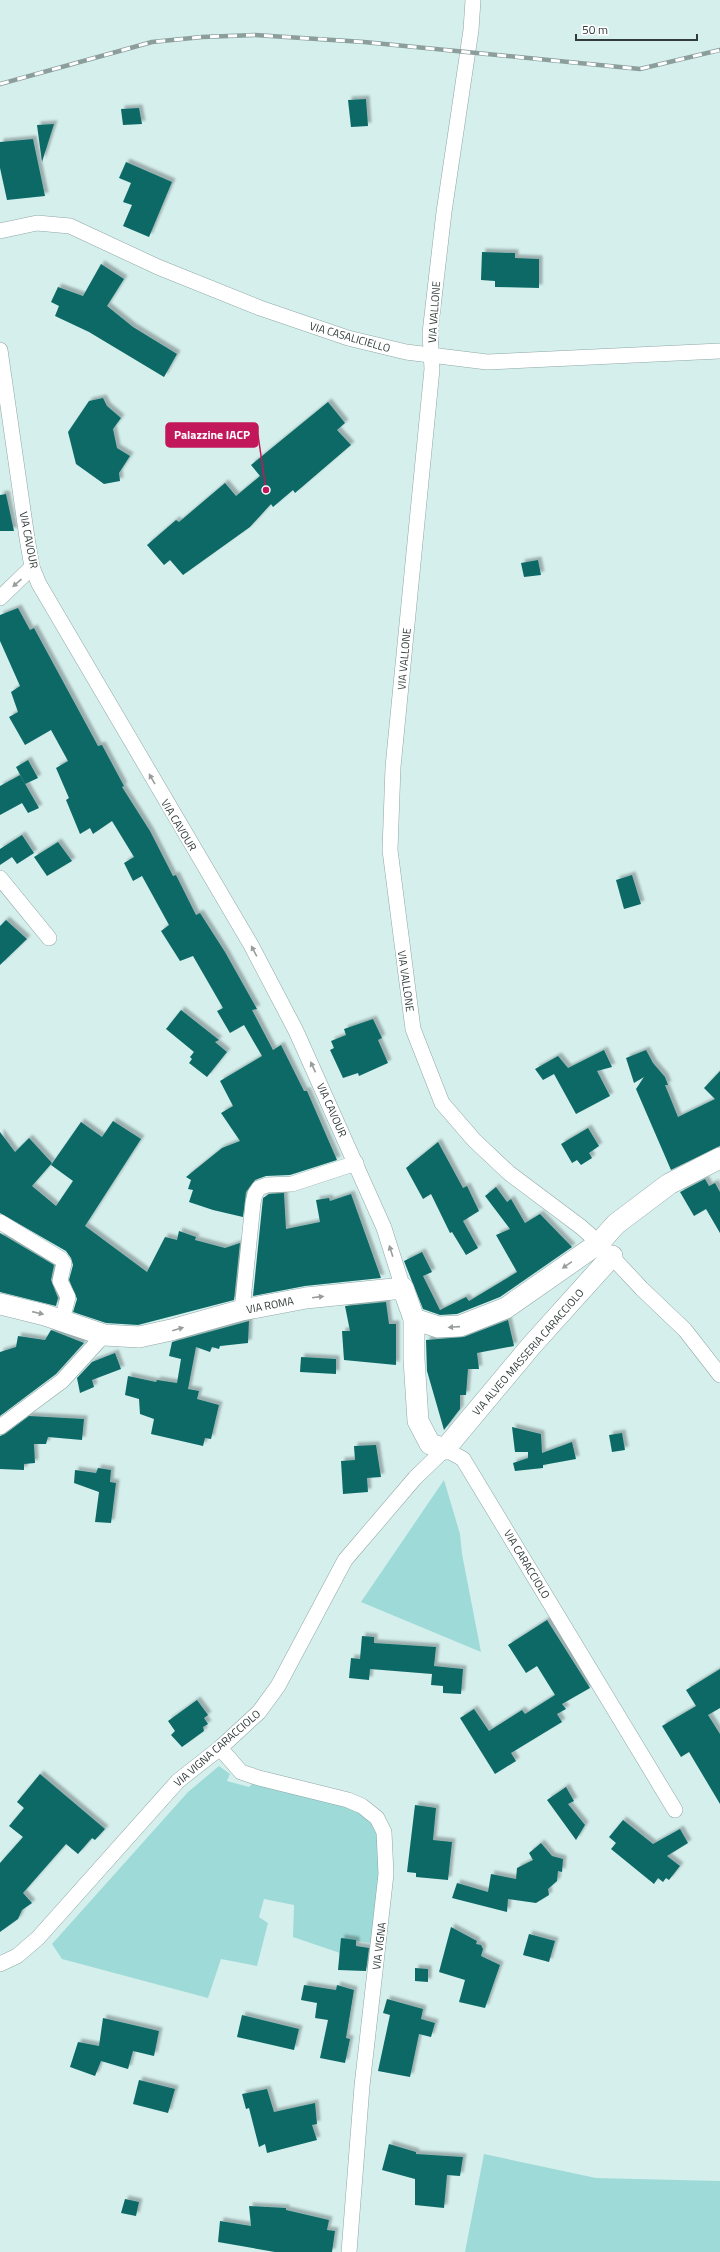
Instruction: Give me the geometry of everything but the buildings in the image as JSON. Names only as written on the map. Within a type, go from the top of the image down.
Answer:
[{"type":"street","name":"VIA VALLONE","points":[[473,0],[471,30],[444,212],[430,333],[432,369],[393,767],[390,850],[413,1029],[442,1103],[474,1140],[510,1173],[581,1227],[606,1250],[642,1288],[686,1330],[720,1375]]},
{"type":"street","name":"VIA CASALICIELLO","points":[[0,231],[37,224],[70,226],[158,267],[260,308],[348,338],[406,352],[487,362],[720,351]]},
{"type":"street","name":"VIA CAVOUR","points":[[0,350],[32,567],[66,630],[251,945],[296,1031],[384,1228],[403,1288]]},
{"type":"street","points":[[0,598],[32,567]]},
{"type":"street","points":[[0,878],[50,938]]},
{"type":"street","points":[[414,1319],[438,1328],[460,1326],[482,1320],[506,1308],[606,1250],[616,1224],[669,1184],[720,1158]]},
{"type":"street","points":[[242,1310],[252,1204],[255,1194],[259,1188],[267,1185],[292,1184],[356,1163]]},
{"type":"street","points":[[0,1222],[61,1259],[64,1263],[60,1282],[68,1297],[62,1320]]},
{"type":"street","name":"VIA ALVEO MASSERIA CARACCIOLO","points":[[445,1449],[531,1346],[606,1250]]},
{"type":"street","name":"VIA ROMA","points":[[0,1304],[62,1320],[104,1335],[140,1337],[242,1310],[306,1298],[403,1288]]},
{"type":"street","name":"VIA CARACCIOLO","points":[[403,1288],[414,1319],[418,1421],[430,1444],[445,1449],[463,1459],[675,1810]]},
{"type":"street","points":[[0,1427],[62,1381],[104,1335]]},
{"type":"street","name":"VIA VIGNA CARACCIOLO","points":[[0,1964],[17,1956],[47,1930],[178,1781],[220,1748],[249,1722],[268,1700],[345,1560],[415,1478],[445,1449]]},
{"type":"street","name":"VIA VIGNA","points":[[220,1748],[241,1772],[259,1778],[348,1800],[362,1806],[377,1818],[384,1832],[386,1874],[362,2086],[348,2252]]},
{"type":"shaded area","points":[[444,1480],[460,1534],[462,1554],[481,1652],[361,1602]]},
{"type":"shaded area","points":[[219,1766],[230,1774],[227,1781],[249,1787],[253,1783],[342,1803],[371,1820],[380,1836],[379,1883],[372,1943],[342,1939],[340,1953],[293,1937],[294,1905],[264,1899],[259,1917],[268,1923],[257,1966],[221,1959],[208,1998],[62,1959],[52,1944],[188,1792]]},
{"type":"shaded area","points":[[484,2154],[596,2178],[720,2181],[720,2252],[465,2252]]},
{"type":"railway","points":[[0,84],[152,42],[202,37],[255,35],[364,42],[640,69],[720,50]]},
{"type":"place","name":"Palazzine IACP","points":[[266,490]]}]
